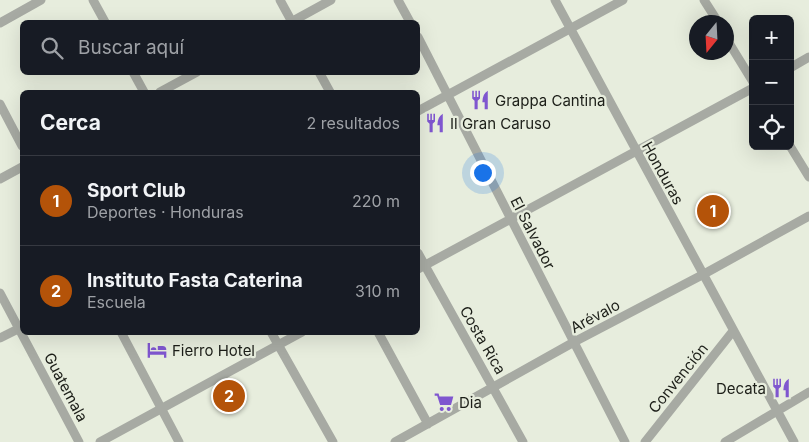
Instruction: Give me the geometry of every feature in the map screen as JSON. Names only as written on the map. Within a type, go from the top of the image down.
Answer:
[{"type":"street","points":[[0,23],[40,0]]},
{"type":"street","points":[[93,0],[104,20]]},
{"type":"street","points":[[280,0],[290,20]]},
{"type":"street","points":[[295,20],[331,0]]},
{"type":"street","points":[[398,0],[409,20]]},
{"type":"street","name":"Honduras","points":[[555,0],[794,442]]},
{"type":"street","points":[[420,110],[623,0]]},
{"type":"street","points":[[704,0],[714,15]]},
{"type":"street","name":"El Salvador","points":[[420,41],[625,442]]},
{"type":"street","points":[[734,51],[749,75]]},
{"type":"street","points":[[794,66],[809,57]]},
{"type":"street","points":[[135,75],[143,90]]},
{"type":"street","points":[[164,90],[191,75]]},
{"type":"street","points":[[321,75],[329,90]]},
{"type":"street","points":[[421,267],[749,90]]},
{"type":"street","points":[[0,104],[20,142]]},
{"type":"street","points":[[792,150],[809,177]]},
{"type":"street","points":[[0,180],[20,169]]},
{"type":"street","name":"Arévalo","points":[[395,442],[574,342],[704,274],[809,216]]},
{"type":"street","name":"Costa Rica","points":[[421,267],[494,388],[523,442]]},
{"type":"street","name":"Guatemala","points":[[0,292],[20,327]]},
{"type":"street","points":[[0,338],[20,327]]},
{"type":"street","name":"Convención","points":[[645,442],[733,331]]},
{"type":"street","name":"Guatemala","points":[[24,335],[79,442]]},
{"type":"street","points":[[123,335],[179,442]]},
{"type":"street","points":[[273,335],[333,442]]},
{"type":"street","points":[[100,442],[162,410],[296,335]]},
{"type":"street","points":[[380,335],[428,424]]},
{"type":"street","points":[[725,442],[809,392]]},
{"type":"place","name":"Grappa Cantina","points":[[480,100]]},
{"type":"place","name":"Il Gran Caruso","points":[[435,123]]},
{"type":"place","name":"Sport Club","points":[[713,211]]},
{"type":"place","name":"Fierro Hotel","points":[[157,350]]},
{"type":"place","name":"Decata","points":[[781,388]]},
{"type":"place","name":"Instituto Fasta Caterina","points":[[229,396]]},
{"type":"place","name":"Dia","points":[[444,402]]}]
